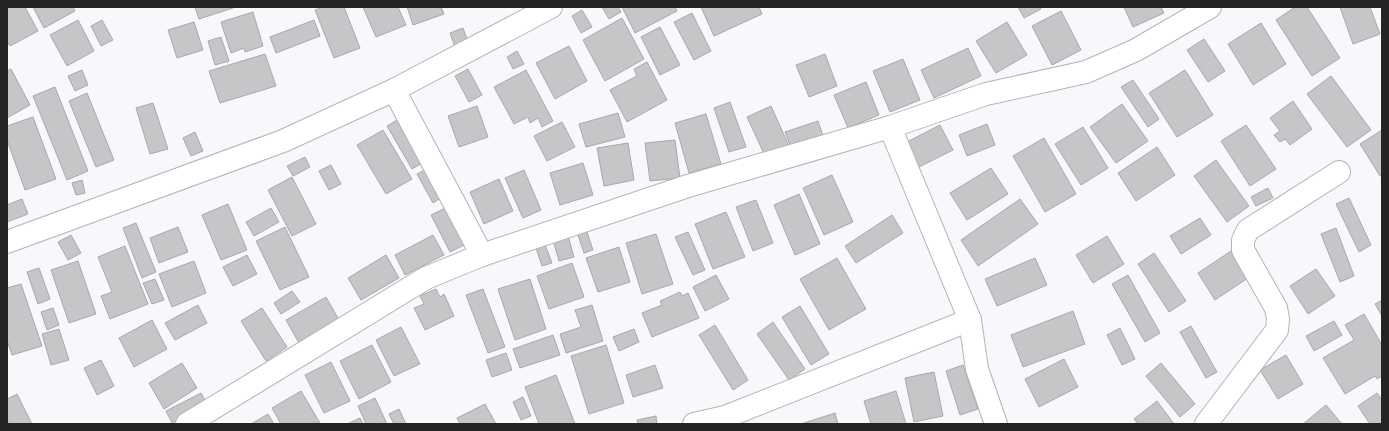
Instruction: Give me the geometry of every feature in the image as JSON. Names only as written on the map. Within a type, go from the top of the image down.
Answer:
[{"type":"street","points":[[7,242],[283,141],[394,90],[551,7]]},
{"type":"street","points":[[187,424],[426,278],[482,255],[688,186],[890,127],[986,94],[1086,72],[1136,50],[1210,7]]},
{"type":"street","points":[[394,90],[482,255]]},
{"type":"street","points":[[890,127],[970,320],[977,369],[996,424]]},
{"type":"street","points":[[1206,424],[1277,330],[1278,319],[1276,308],[1243,250],[1243,240],[1248,230],[1340,172]]},
{"type":"street","points":[[694,424],[725,416],[970,320]]},
{"type":"building","points":[[7,7],[25,7],[38,31],[10,46],[7,41]]},
{"type":"building","points":[[33,7],[73,7],[75,11],[44,28]]},
{"type":"building","points":[[195,7],[232,7],[233,8],[199,19]]},
{"type":"building","points":[[323,7],[344,7],[360,48],[334,58],[315,10]]},
{"type":"building","points":[[363,7],[398,7],[406,25],[376,37]]},
{"type":"building","points":[[407,7],[441,7],[444,14],[413,25]]},
{"type":"building","points":[[602,7],[618,7],[621,12],[609,19]]},
{"type":"building","points":[[622,7],[675,7],[677,11],[635,33]]},
{"type":"building","points":[[701,7],[759,7],[762,14],[714,36]]},
{"type":"building","points":[[1018,7],[1040,7],[1041,9],[1024,18]]},
{"type":"building","points":[[1124,7],[1161,7],[1164,13],[1133,27]]},
{"type":"building","points":[[1295,7],[1307,7],[1340,58],[1312,76],[1276,20]]},
{"type":"building","points":[[1340,7],[1370,7],[1380,34],[1353,44]]},
{"type":"building","points":[[582,10],[592,27],[581,33],[572,16]]},
{"type":"building","points":[[1061,11],[1081,50],[1052,65],[1032,26]]},
{"type":"building","points":[[253,12],[263,46],[245,52],[244,48],[231,53],[221,22]]},
{"type":"building","points":[[692,13],[711,51],[694,60],[674,22]]},
{"type":"building","points":[[622,18],[644,59],[605,81],[583,40]]},
{"type":"building","points":[[78,20],[94,51],[67,66],[50,35]]},
{"type":"building","points":[[102,20],[113,40],[101,46],[91,26]]},
{"type":"building","points":[[314,20],[320,36],[276,53],[270,37]]},
{"type":"building","points":[[194,22],[203,50],[177,58],[168,30]]},
{"type":"building","points":[[1007,22],[1027,55],[996,73],[976,41]]},
{"type":"building","points":[[1261,23],[1286,64],[1253,85],[1228,44]]},
{"type":"building","points":[[660,27],[680,65],[660,75],[641,37]]},
{"type":"building","points":[[463,28],[469,45],[456,50],[450,33]]},
{"type":"building","points":[[221,37],[229,61],[215,65],[208,41]]},
{"type":"building","points":[[1204,39],[1225,71],[1208,82],[1187,50]]},
{"type":"building","points":[[569,46],[587,81],[555,99],[536,63]]},
{"type":"building","points":[[968,48],[981,76],[934,98],[921,70]]},
{"type":"building","points":[[517,51],[524,64],[513,69],[507,57]]},
{"type":"building","points":[[265,54],[276,86],[220,103],[209,71]]},
{"type":"building","points":[[825,54],[837,86],[809,97],[796,65]]},
{"type":"building","points":[[903,59],[920,100],[890,112],[873,71]]},
{"type":"building","points":[[647,62],[667,100],[627,122],[610,90],[637,76],[634,69]]},
{"type":"building","points":[[11,69],[30,105],[7,118],[7,71]]},
{"type":"building","points":[[468,69],[482,95],[469,102],[455,76]]},
{"type":"building","points":[[82,70],[88,85],[75,91],[68,76]]},
{"type":"building","points":[[526,70],[553,121],[542,127],[538,118],[530,123],[528,117],[514,124],[494,87]]},
{"type":"building","points":[[1185,70],[1213,115],[1177,137],[1149,93]]},
{"type":"building","points":[[1331,76],[1371,130],[1347,147],[1307,94]]},
{"type":"building","points":[[1133,80],[1159,119],[1148,127],[1121,87]]},
{"type":"building","points":[[866,82],[879,115],[848,128],[834,95]]},
{"type":"building","points":[[55,87],[88,171],[67,180],[33,96]]},
{"type":"building","points":[[87,93],[114,160],[96,167],[69,101]]},
{"type":"building","points":[[1293,101],[1312,129],[1290,145],[1285,139],[1280,142],[1274,135],[1280,131],[1270,118]]},
{"type":"building","points":[[730,102],[746,147],[729,152],[714,108]]},
{"type":"building","points":[[153,103],[168,149],[150,154],[136,108]]},
{"type":"building","points":[[1122,104],[1148,141],[1116,163],[1090,127]]},
{"type":"building","points":[[477,106],[488,137],[459,147],[448,116]]},
{"type":"building","points":[[771,106],[789,146],[765,156],[747,117]]},
{"type":"building","points":[[618,113],[625,137],[586,147],[579,124]]},
{"type":"building","points":[[706,114],[721,164],[689,173],[675,123]]},
{"type":"building","points":[[33,117],[56,179],[25,190],[7,140],[7,126]]},
{"type":"building","points":[[399,119],[424,162],[412,169],[387,126]]},
{"type":"building","points":[[818,121],[824,139],[792,150],[785,132]]},
{"type":"building","points":[[562,122],[575,147],[547,161],[534,136]]},
{"type":"building","points":[[987,124],[995,145],[967,156],[959,135]]},
{"type":"building","points":[[940,125],[953,150],[917,168],[905,143]]},
{"type":"building","points":[[1246,125],[1276,169],[1250,186],[1221,141]]},
{"type":"building","points":[[1083,127],[1108,168],[1081,185],[1055,144]]},
{"type":"building","points":[[383,130],[412,179],[386,194],[357,145]]},
{"type":"building","points":[[1382,130],[1382,175],[1380,176],[1360,144]]},
{"type":"building","points":[[195,132],[203,151],[191,156],[183,138]]},
{"type":"building","points":[[1044,138],[1076,194],[1045,212],[1013,156]]},
{"type":"building","points":[[675,140],[680,178],[650,181],[645,143]]},
{"type":"building","points":[[628,143],[634,180],[604,186],[597,148]]},
{"type":"building","points":[[1157,147],[1175,175],[1136,201],[1118,173]]},
{"type":"building","points":[[305,157],[310,167],[293,176],[287,166]]},
{"type":"building","points":[[1216,160],[1249,206],[1227,222],[1194,176]]},
{"type":"building","points":[[583,163],[593,195],[560,205],[550,173]]},
{"type":"building","points":[[331,165],[341,184],[329,190],[319,171]]},
{"type":"building","points":[[428,168],[444,196],[433,203],[417,174]]},
{"type":"building","points":[[991,168],[1008,194],[967,220],[950,193]]},
{"type":"building","points":[[524,170],[541,210],[523,218],[505,178]]},
{"type":"building","points":[[832,175],[853,222],[824,235],[803,188]]},
{"type":"building","points":[[292,177],[316,224],[292,236],[268,190]]},
{"type":"building","points":[[499,179],[513,211],[484,224],[470,192]]},
{"type":"building","points":[[82,180],[85,193],[76,195],[72,183]]},
{"type":"building","points":[[1268,188],[1273,198],[1256,206],[1251,197]]},
{"type":"building","points":[[799,194],[820,244],[795,255],[774,205]]},
{"type":"building","points":[[1349,198],[1371,245],[1359,252],[1336,204]]},
{"type":"building","points":[[22,199],[28,214],[7,222],[7,205]]},
{"type":"building","points":[[1020,199],[1038,224],[978,266],[961,240]]},
{"type":"building","points":[[756,200],[773,243],[753,251],[736,207]]},
{"type":"building","points":[[228,204],[247,250],[221,260],[202,215]]},
{"type":"building","points":[[271,208],[279,222],[254,236],[246,222]]},
{"type":"building","points":[[445,208],[464,245],[450,252],[431,215]]},
{"type":"building","points":[[726,212],[745,257],[713,269],[695,224]]},
{"type":"building","points":[[892,215],[903,233],[856,263],[845,246]]},
{"type":"building","points":[[1200,218],[1211,235],[1181,254],[1170,236]]},
{"type":"building","points":[[136,223],[156,272],[142,278],[123,228]]},
{"type":"building","points":[[178,227],[188,252],[159,263],[150,238]]},
{"type":"building","points":[[285,227],[309,277],[280,290],[256,241]]},
{"type":"building","points":[[1336,228],[1354,276],[1340,282],[1321,234]]},
{"type":"building","points":[[587,232],[593,250],[584,253],[578,235]]},
{"type":"building","points":[[688,232],[705,270],[693,275],[675,237]]},
{"type":"building","points":[[656,234],[673,284],[642,294],[626,243]]},
{"type":"building","points":[[71,235],[81,253],[68,260],[58,242]]},
{"type":"building","points":[[433,235],[444,255],[405,275],[395,255]]},
{"type":"building","points":[[568,236],[574,257],[559,261],[553,240]]},
{"type":"building","points":[[1107,236],[1124,264],[1093,283],[1076,255]]},
{"type":"building","points":[[544,242],[552,263],[542,266],[535,245]]},
{"type":"building","points":[[125,246],[148,304],[110,319],[101,296],[112,292],[98,257]]},
{"type":"building","points":[[619,247],[630,282],[598,292],[586,258]]},
{"type":"building","points":[[1231,251],[1248,278],[1215,300],[1198,273]]},
{"type":"building","points":[[1154,253],[1186,301],[1169,312],[1138,264]]},
{"type":"building","points":[[247,255],[257,274],[233,286],[223,267]]},
{"type":"building","points":[[386,255],[399,278],[361,300],[348,278]]},
{"type":"building","points":[[837,258],[866,309],[829,330],[800,279]]},
{"type":"building","points":[[1035,258],[1047,285],[997,306],[985,279]]},
{"type":"building","points":[[78,261],[96,314],[69,323],[51,270]]},
{"type":"building","points":[[194,261],[206,293],[172,307],[159,274]]},
{"type":"building","points":[[572,263],[584,297],[549,309],[537,276]]},
{"type":"building","points":[[39,268],[50,299],[38,304],[27,272]]},
{"type":"building","points":[[1316,269],[1335,296],[1308,314],[1290,286]]},
{"type":"building","points":[[716,275],[729,299],[705,311],[693,287]]},
{"type":"building","points":[[1128,275],[1160,333],[1145,342],[1112,284]]},
{"type":"building","points":[[155,279],[164,300],[152,304],[143,283]]},
{"type":"building","points":[[530,279],[546,329],[515,340],[498,289]]},
{"type":"building","points":[[21,284],[42,346],[12,355],[7,340],[7,288]]},
{"type":"building","points":[[436,289],[440,297],[444,294],[454,316],[425,330],[414,308],[424,304],[420,296]]},
{"type":"building","points":[[483,289],[505,347],[488,353],[466,295]]},
{"type":"building","points":[[292,291],[300,302],[281,314],[274,303]]},
{"type":"building","points":[[680,292],[682,296],[688,293],[699,318],[652,337],[642,313],[662,305],[660,301]]},
{"type":"building","points":[[326,297],[339,320],[299,343],[286,320]]},
{"type":"building","points":[[1382,300],[1382,316],[1375,304]]},
{"type":"building","points":[[198,305],[207,323],[175,340],[165,323]]},
{"type":"building","points":[[592,305],[603,341],[566,353],[560,334],[581,327],[575,310]]},
{"type":"building","points":[[800,306],[829,354],[811,365],[782,317]]},
{"type":"building","points":[[53,308],[59,325],[47,330],[41,312]]},
{"type":"building","points":[[262,308],[287,347],[266,361],[241,321]]},
{"type":"building","points":[[1073,311],[1085,344],[1023,367],[1011,335]]},
{"type":"building","points":[[1364,314],[1382,345],[1382,376],[1377,379],[1375,376],[1345,394],[1323,358],[1354,340],[1345,325]]},
{"type":"building","points":[[152,320],[167,349],[134,367],[119,338]]},
{"type":"building","points":[[1334,321],[1342,335],[1314,351],[1306,336]]},
{"type":"building","points":[[773,322],[805,369],[789,380],[757,334]]},
{"type":"building","points":[[715,325],[748,380],[733,390],[699,335]]},
{"type":"building","points":[[1191,326],[1217,372],[1206,378],[1180,332]]},
{"type":"building","points":[[401,327],[420,364],[394,376],[376,340]]},
{"type":"building","points":[[1120,328],[1135,359],[1122,365],[1107,335]]},
{"type":"building","points":[[59,329],[69,360],[51,365],[42,334]]},
{"type":"building","points":[[634,329],[639,342],[619,351],[613,337]]},
{"type":"building","points":[[553,335],[560,355],[520,368],[513,349]]},
{"type":"building","points":[[372,345],[391,382],[359,399],[340,361]]},
{"type":"building","points":[[606,345],[624,403],[589,414],[571,356]]},
{"type":"building","points":[[506,353],[512,370],[492,377],[486,360]]},
{"type":"building","points":[[1286,355],[1303,384],[1278,399],[1260,370]]},
{"type":"building","points":[[1064,359],[1078,387],[1039,407],[1025,379]]},
{"type":"building","points":[[101,360],[114,386],[97,395],[84,368]]},
{"type":"building","points":[[331,362],[350,401],[324,413],[305,375]]},
{"type":"building","points":[[182,363],[197,388],[164,409],[149,383]]},
{"type":"building","points":[[1161,363],[1195,404],[1180,417],[1146,376]]},
{"type":"building","points":[[655,365],[663,388],[633,397],[626,375]]},
{"type":"building","points":[[963,365],[978,409],[960,415],[946,371]]},
{"type":"building","points":[[934,372],[943,416],[914,422],[905,378]]},
{"type":"building","points":[[556,375],[575,424],[539,424],[525,387]]},
{"type":"building","points":[[301,391],[320,423],[281,424],[272,408]]},
{"type":"building","points":[[896,391],[906,424],[871,424],[864,401]]},
{"type":"building","points":[[201,393],[207,404],[172,423],[166,411]]},
{"type":"building","points":[[1377,393],[1382,400],[1382,424],[1370,424],[1358,406]]},
{"type":"building","points":[[17,394],[32,424],[10,424],[7,419],[7,399]]},
{"type":"building","points":[[523,397],[531,416],[521,420],[513,402]]},
{"type":"building","points":[[375,398],[387,424],[366,424],[358,406]]},
{"type":"building","points":[[1157,401],[1174,424],[1138,424],[1134,419]]},
{"type":"building","points":[[485,404],[496,424],[460,424],[457,418]]},
{"type":"building","points":[[1326,405],[1342,424],[1303,424]]},
{"type":"building","points":[[399,409],[406,424],[394,424],[389,414]]},
{"type":"building","points":[[835,413],[838,424],[801,424]]},
{"type":"building","points":[[268,414],[274,424],[251,424]]},
{"type":"building","points":[[656,416],[657,424],[638,424],[637,420]]},
{"type":"building","points":[[360,418],[363,424],[347,424]]}]
